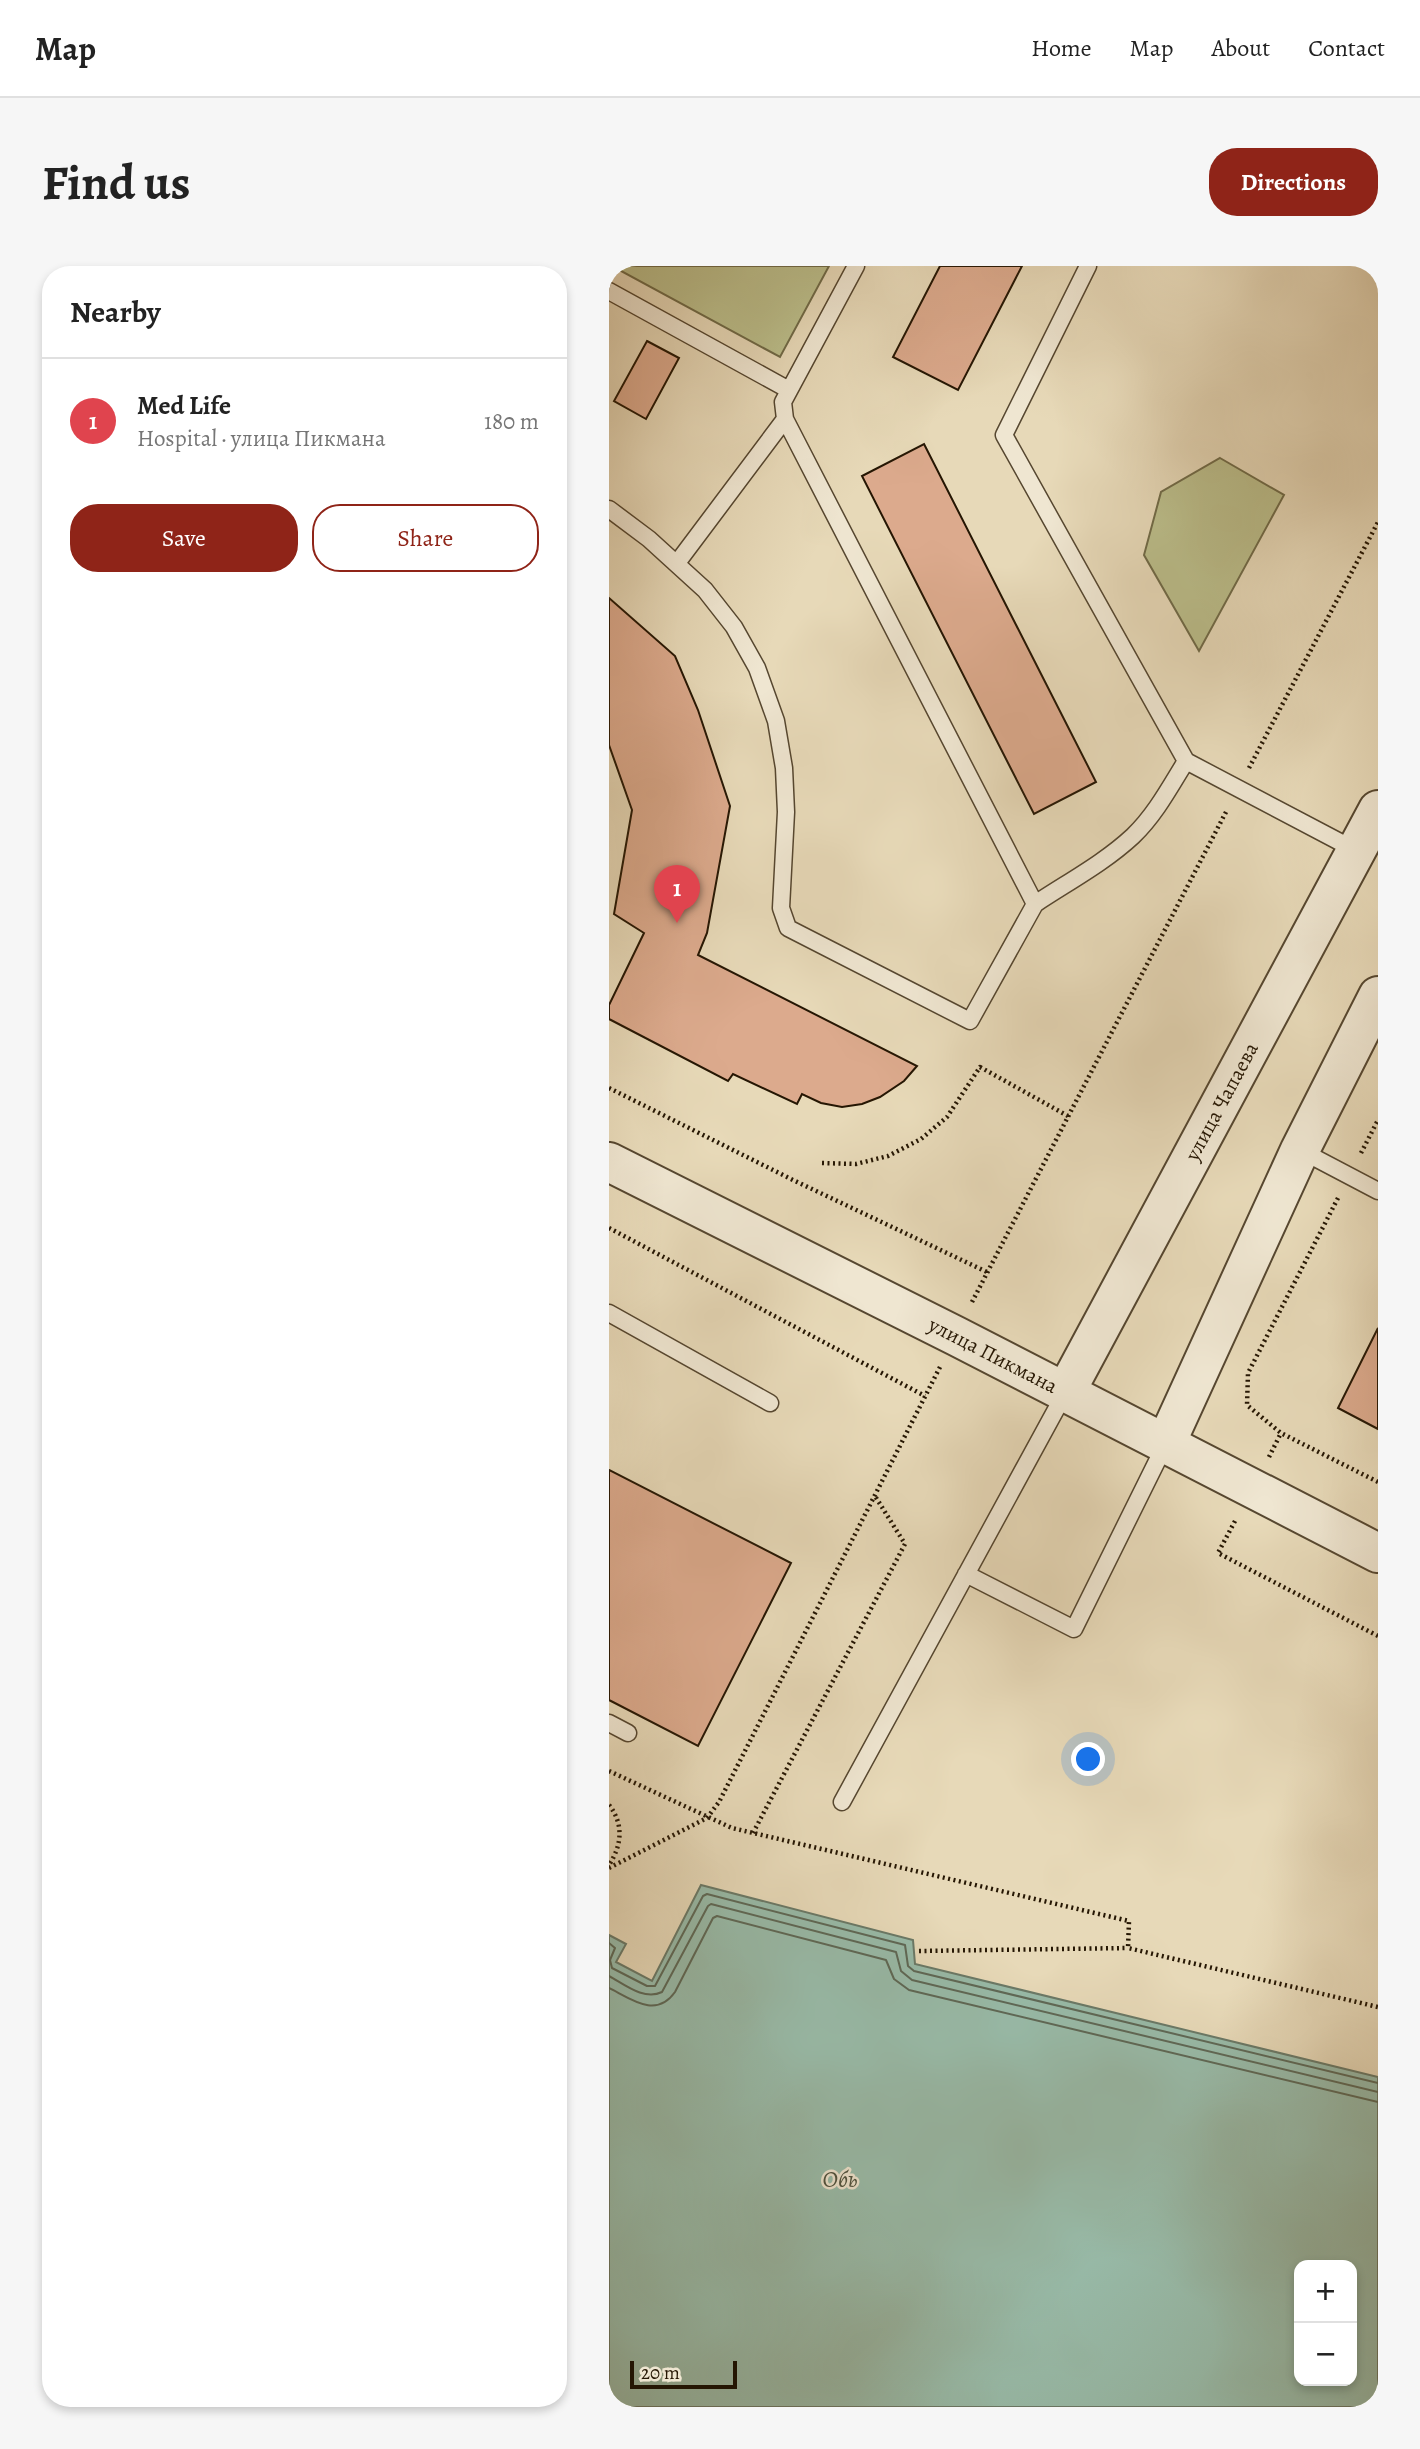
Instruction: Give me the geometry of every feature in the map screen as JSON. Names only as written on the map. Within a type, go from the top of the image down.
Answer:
[{"type":"street","name":"улица Чапаева","points":[[1065,1393],[1378,810]]},
{"type":"street","points":[[1166,1443],[1300,1150],[1378,996]]},
{"type":"street","name":"улица Пикмана","points":[[609,1162],[956,1336],[1378,1553]]},
{"type":"lane","points":[[856,266],[783,402],[785,419],[1035,904]]},
{"type":"lane","points":[[1088,266],[1004,435],[1186,761],[1357,851]]},
{"type":"lane","points":[[609,291],[789,390]]},
{"type":"lane","points":[[677,563],[785,419]]},
{"type":"lane","points":[[609,509],[649,539],[705,590],[734,627],[757,668],[776,721],[784,768],[786,812],[781,908],[787,929],[970,1021],[1035,904],[1133,836],[1153,813],[1186,761]]},
{"type":"lane","points":[[1300,1150],[1378,1191]]},
{"type":"lane","points":[[609,1313],[770,1402]]},
{"type":"lane","points":[[842,1802],[1065,1393]]},
{"type":"lane","points":[[966,1574],[1074,1629],[1166,1443]]},
{"type":"lane","points":[[609,1723],[628,1732]]},
{"type":"path","points":[[609,1088],[793,1180],[987,1272],[1378,522]]},
{"type":"path","points":[[822,1163],[856,1164],[888,1156],[921,1139],[947,1117],[980,1067],[1068,1116]]},
{"type":"path","points":[[1378,1120],[1248,1373],[1247,1405],[1281,1433],[1378,1482]]},
{"type":"path","points":[[609,1228],[925,1396],[719,1802],[707,1818],[609,1866]]},
{"type":"path","points":[[753,1833],[905,1544],[874,1495]]},
{"type":"path","points":[[1218,1553],[1378,1636]]},
{"type":"path","points":[[609,1771],[707,1818],[753,1833],[1129,1921],[1128,1948]]},
{"type":"path","points":[[609,1805],[616,1815],[620,1832],[619,1843],[609,1866]]},
{"type":"path","points":[[919,1951],[1128,1948],[1378,2007]]},
{"type":"shaded area","points":[[612,266],[829,266],[780,357]]},
{"type":"shaded area","points":[[1220,458],[1284,495],[1199,651],[1144,555],[1161,492]]},
{"type":"water","name":"Обь","points":[[701,1885],[913,1940],[915,1964],[1378,2077],[1378,2407],[609,2407],[609,1935],[626,1944],[616,1962],[652,1981]]},
{"type":"building","points":[[940,266],[1022,266],[958,390],[893,357]]},
{"type":"building","points":[[647,341],[679,358],[646,419],[614,401]]},
{"type":"building","points":[[924,444],[1096,782],[1034,814],[862,476]]},
{"type":"building","points":[[609,598],[675,656],[698,710],[730,806],[707,933],[698,955],[917,1066],[904,1081],[880,1097],[862,1104],[842,1107],[821,1103],[802,1094],[797,1104],[733,1074],[728,1081],[609,1019],[609,1005],[644,933],[614,914],[632,810],[609,745]]},
{"type":"building","points":[[1378,1328],[1378,1429],[1338,1408]]},
{"type":"building","points":[[609,1470],[791,1563],[698,1746],[609,1700]]},
{"type":"place","name":"Med Life","points":[[677,923]]}]
